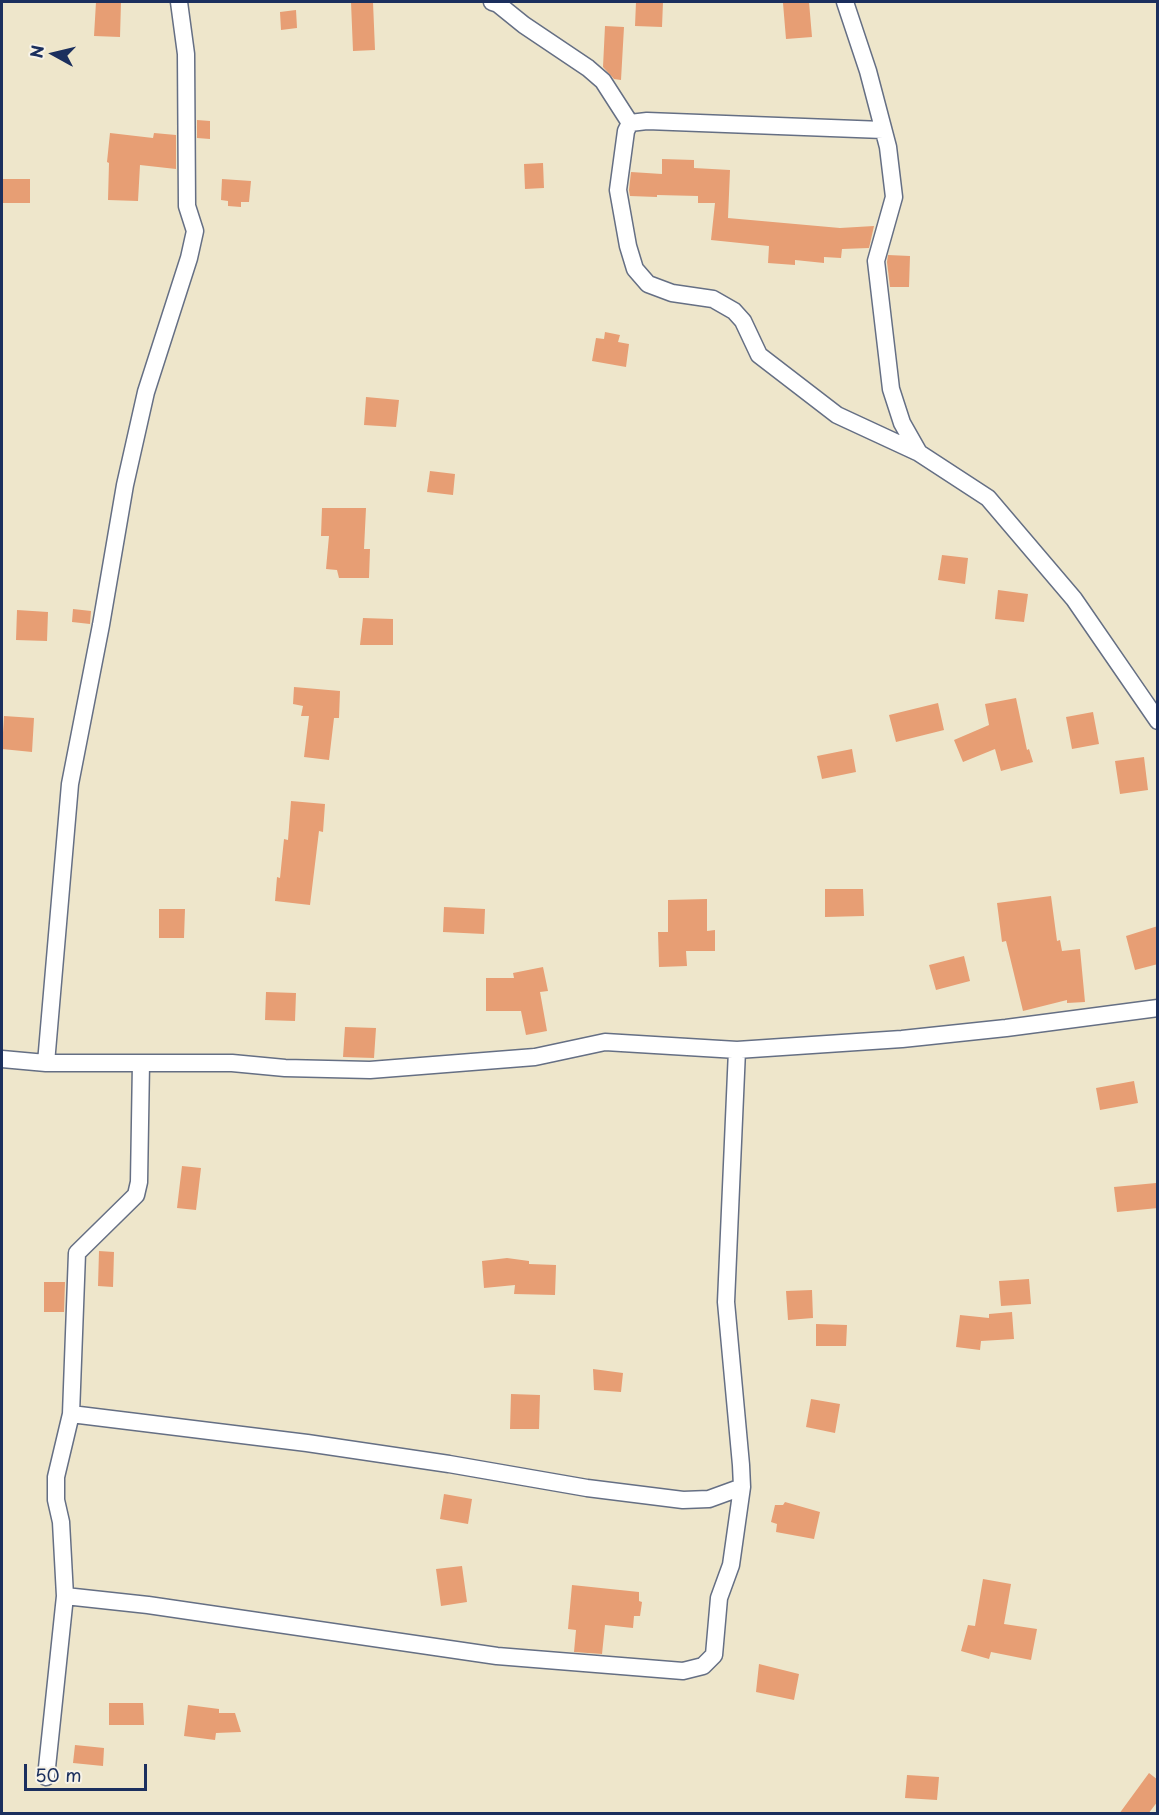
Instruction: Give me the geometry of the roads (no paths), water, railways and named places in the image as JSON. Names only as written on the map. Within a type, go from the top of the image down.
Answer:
[{"type":"street","points":[[46,1063],[70,784],[146,392],[189,258],[195,231],[187,206],[186,54],[179,2]]},
{"type":"street","points":[[492,2],[588,68],[603,81],[630,123]]},
{"type":"street","points":[[845,2],[868,71],[888,147],[894,197],[876,261],[891,389],[902,423],[919,453]]},
{"type":"street","points":[[630,123],[647,121],[883,130]]},
{"type":"street","points":[[630,123],[626,131],[618,190],[628,246],[635,269],[648,284],[672,293],[713,299],[734,311],[743,321],[759,355],[837,415],[919,453],[988,498],[1074,599],[1158,721]]},
{"type":"street","points":[[2,1059],[46,1063],[232,1063],[285,1068],[370,1070],[535,1057],[605,1042],[737,1050],[902,1040],[1158,1008]]},
{"type":"street","points":[[65,1596],[148,1605],[497,1656],[683,1671],[704,1666],[714,1655],[719,1598],[731,1565],[742,1487],[726,1302],[737,1050]]},
{"type":"street","points":[[46,1777],[65,1596],[62,1522],[56,1500],[56,1477],[71,1414],[77,1253],[136,1195],[141,1063]]},
{"type":"street","points":[[71,1414],[307,1443],[587,1488],[683,1500],[709,1499],[742,1487]]}]
